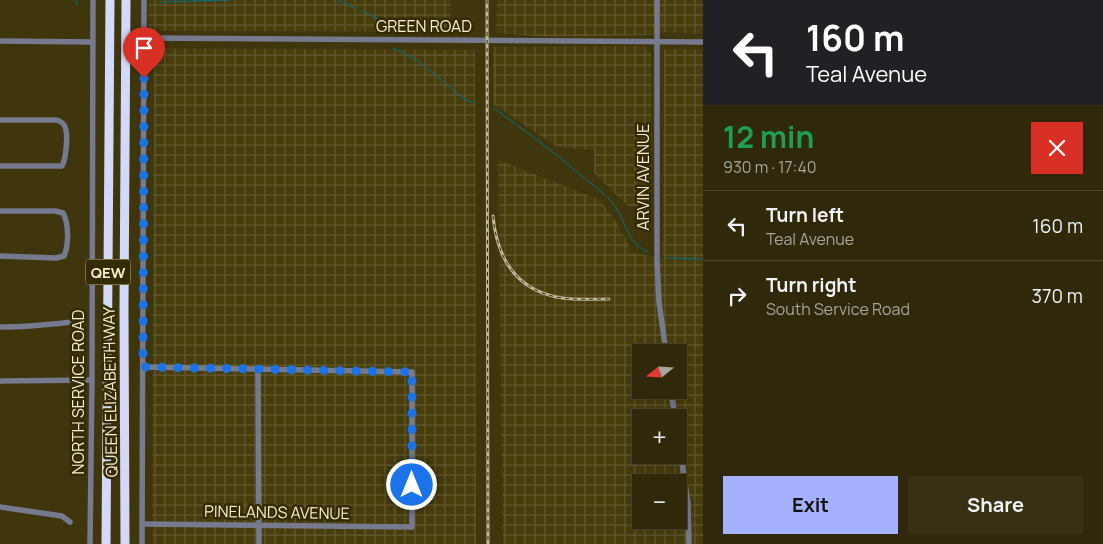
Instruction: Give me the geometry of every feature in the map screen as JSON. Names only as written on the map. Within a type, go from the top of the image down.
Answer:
[{"type":"highway","name":"QUEEN ELIZABETH WAY","points":[[106,544],[110,0]]},
{"type":"highway","name":"QUEEN ELIZABETH WAY","points":[[125,544],[126,0]]},
{"type":"street","name":"NORTH SERVICE ROAD","points":[[90,544],[92,0]]},
{"type":"street","points":[[142,544],[144,0]]},
{"type":"street","name":"ARVIN AVENUE","points":[[657,0],[656,262],[658,302],[665,344]]},
{"type":"street","name":"GREEN ROAD","points":[[144,38],[703,42]]},
{"type":"street","points":[[0,41],[92,42]]},
{"type":"street","points":[[0,120],[57,120],[64,124],[66,130],[66,160],[62,166],[0,166]]},
{"type":"street","points":[[0,211],[55,211],[63,213],[67,219],[66,250],[64,256],[56,258],[0,256]]},
{"type":"street","points":[[0,326],[21,328],[74,322]]},
{"type":"street","points":[[143,367],[258,369],[259,544]]},
{"type":"street","name":"PINELANDS AVENUE","points":[[142,524],[412,527],[412,372],[258,369]]},
{"type":"street","points":[[0,381],[92,380]]},
{"type":"street","points":[[682,464],[688,503],[689,544]]},
{"type":"street","points":[[0,507],[62,516],[70,522]]},
{"type":"shaded area","points":[[149,0],[451,0],[450,32],[148,31]]},
{"type":"shaded area","points":[[497,0],[703,0],[703,34],[664,32],[650,35],[551,37],[496,33]]},
{"type":"shaded area","points":[[644,46],[651,52],[651,207],[628,206],[594,173],[594,150],[557,147],[493,104],[493,47]]},
{"type":"shaded area","points":[[154,48],[475,50],[476,544],[152,544]]},
{"type":"shaded area","points":[[664,49],[703,49],[703,544],[503,544],[498,160],[600,200],[616,221],[633,253],[663,258]]},
{"type":"waterway","points":[[76,0],[77,5]]},
{"type":"waterway","points":[[161,2],[230,0]]},
{"type":"waterway","points":[[338,0],[355,8]]},
{"type":"waterway","points":[[362,11],[380,20],[389,34]]},
{"type":"waterway","points":[[393,48],[417,60],[466,100],[474,103]]},
{"type":"waterway","points":[[494,108],[604,194],[616,208],[634,242],[648,252]]},
{"type":"waterway","points":[[667,258],[703,259]]},
{"type":"railway","points":[[487,0],[488,544]]},
{"type":"railway","points":[[493,216],[495,231],[504,259],[521,280],[532,288],[562,298],[609,299]]},
{"type":"route","points":[[144,78],[143,367],[412,372],[412,485]]}]
